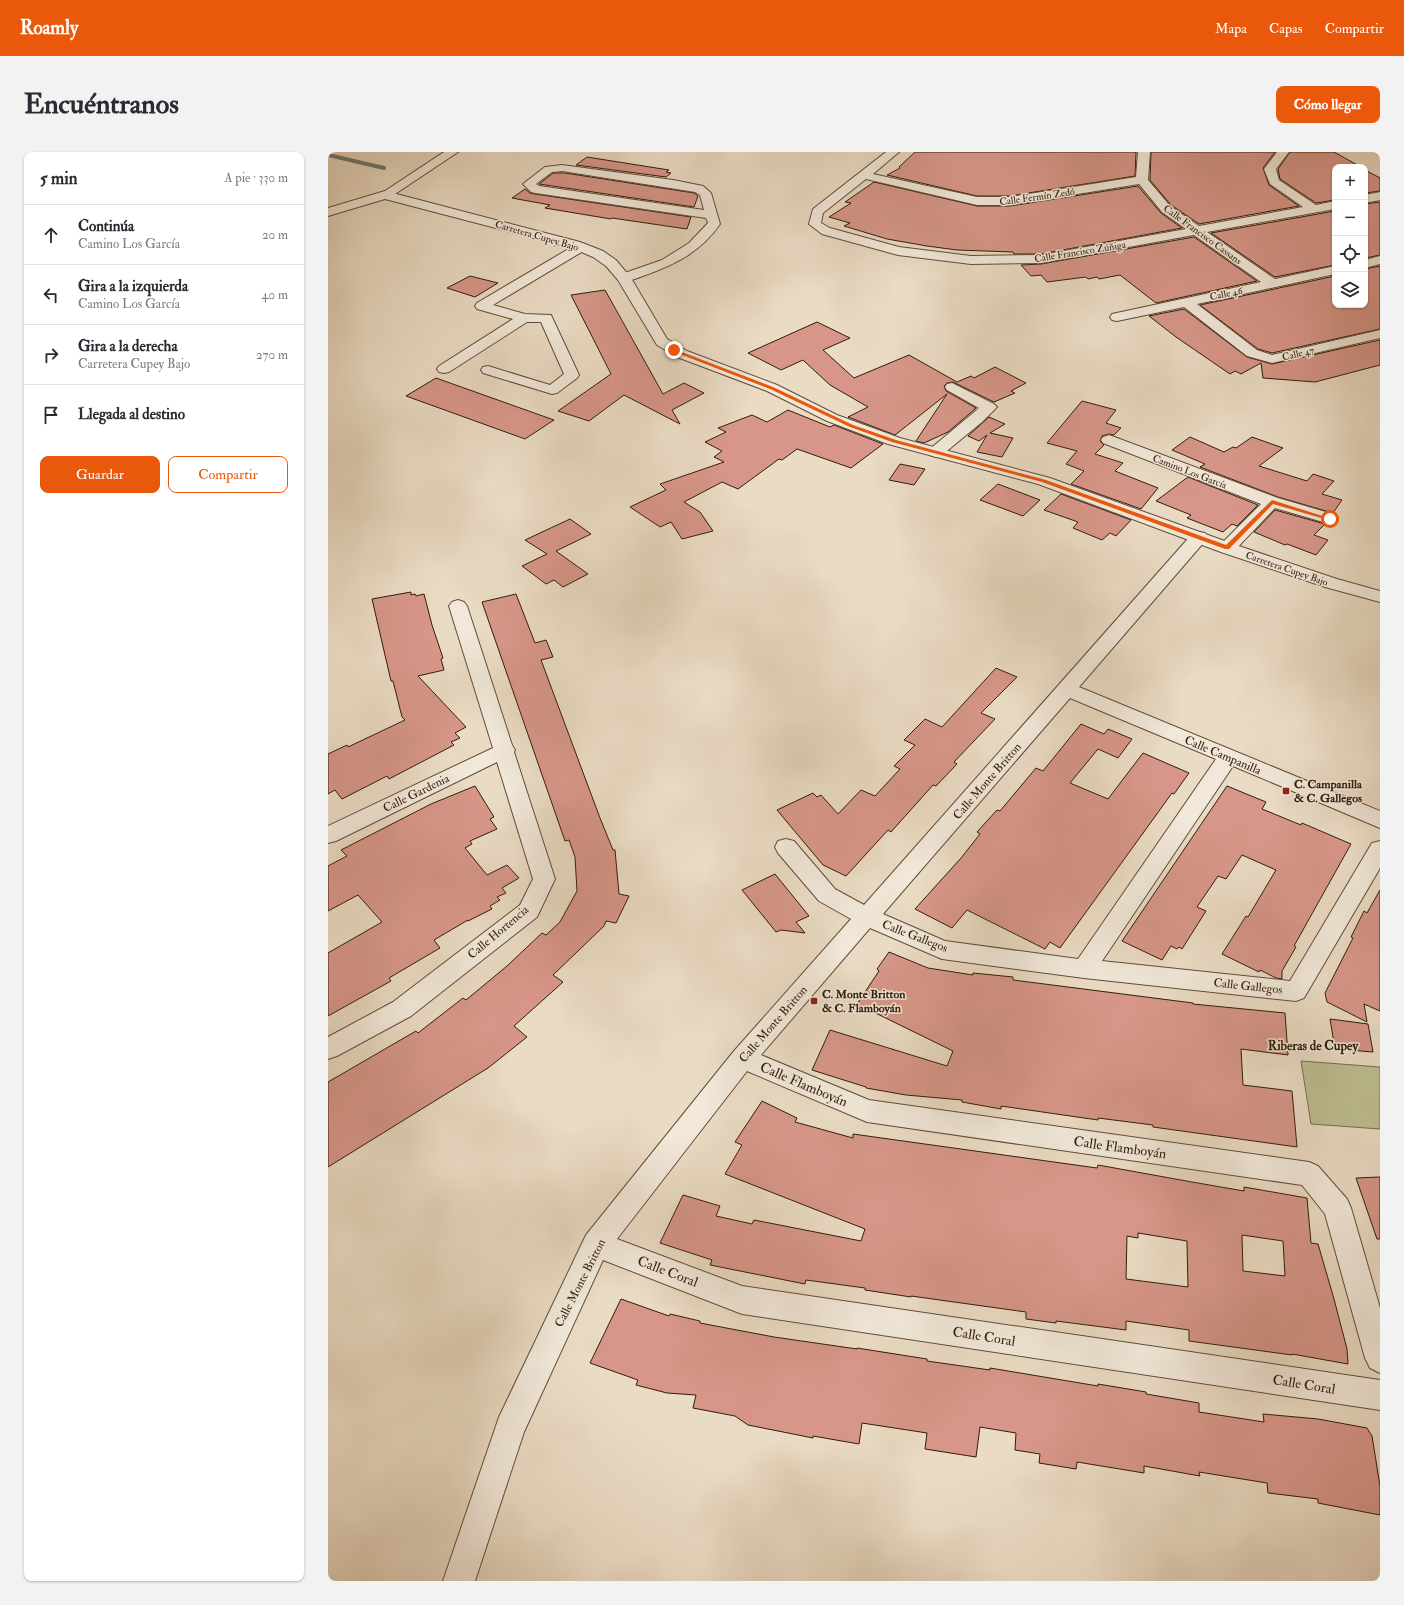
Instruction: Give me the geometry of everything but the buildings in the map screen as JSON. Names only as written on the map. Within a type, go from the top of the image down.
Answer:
[{"type":"street","points":[[328,212],[385,195],[452,152]]},
{"type":"street","name":"Calle Francisco Zúñiga","points":[[893,152],[817,212],[815,224],[826,231],[898,251],[971,260],[1041,259],[1332,206]]},
{"type":"street","points":[[1142,180],[1144,152]]},
{"type":"street","points":[[1284,152],[1270,169],[1274,182],[1314,209]]},
{"type":"street","points":[[624,278],[667,263],[692,246],[714,224],[712,215],[705,193],[699,189],[673,184],[562,168],[549,168],[529,184],[535,189],[712,215]]},
{"type":"street","name":"Calle Fermín Zedó","points":[[863,175],[977,201],[1010,201],[1142,180]]},
{"type":"street","name":"Calle Francisco Cassans","points":[[1142,180],[1166,209],[1273,284]]},
{"type":"street","name":"Carretera Cupey Bajo","points":[[385,195],[569,242],[598,254],[612,263],[624,278],[662,342],[674,350],[772,388],[852,426],[894,441],[1044,481],[1227,548],[1331,583],[1380,597]]},
{"type":"street","points":[[1368,198],[1380,196]]},
{"type":"street","points":[[488,370],[552,390],[572,375],[546,318],[524,318],[482,306],[581,247]]},
{"type":"street","points":[[1368,263],[1380,260]]},
{"type":"street","name":"Calle 46","points":[[1117,317],[1332,271]]},
{"type":"street","name":"Calle 47","points":[[1186,302],[1252,353],[1272,359],[1380,334]]},
{"type":"street","points":[[444,369],[524,318]]},
{"type":"street","points":[[936,452],[955,435],[974,422],[989,407],[952,387]]},
{"type":"street","name":"Camino Los García","points":[[1109,440],[1272,502],[1330,519]]},
{"type":"street","points":[[1227,548],[1272,502]]},
{"type":"street","name":"Calle Monte Britton","points":[[459,1581],[510,1428],[596,1244],[743,1058],[1199,537]]},
{"type":"street","name":"Calle Hortencia","points":[[328,1049],[402,1009],[529,910],[544,879],[505,750],[458,606]]},
{"type":"street","name":"Calle Campanilla","points":[[1067,689],[1228,758],[1380,820]]},
{"type":"street","name":"Calle Gardenia","points":[[328,835],[505,750]]},
{"type":"street","points":[[1084,969],[1228,758]]},
{"type":"street","name":"Calle Gallegos","points":[[786,847],[827,895],[866,917],[942,950],[1084,969],[1296,991],[1380,849]]},
{"type":"street","name":"Calle Flamboyán","points":[[743,1058],[868,1111],[1309,1174],[1336,1208],[1380,1358]]},
{"type":"street","name":"Calle Coral","points":[[596,1244],[742,1300],[1380,1395]]},
{"type":"green space","points":[[1301,1061],[1380,1067],[1380,1129],[1311,1124]]},
{"type":"waterway","points":[[328,155],[384,168]]},
{"type":"place","name":"C. Campanilla & C. Gallegos","points":[[1286,791]]},
{"type":"place","name":"C. Monte Britton & C. Flamboyán","points":[[814,1001]]},
{"type":"district","name":"Riberas de Cupey","points":[[1313,1045]]},
{"type":"route","points":[[674,350],[772,388],[832,418],[852,426],[894,441],[1044,481],[1227,548],[1272,502],[1330,519]]}]
